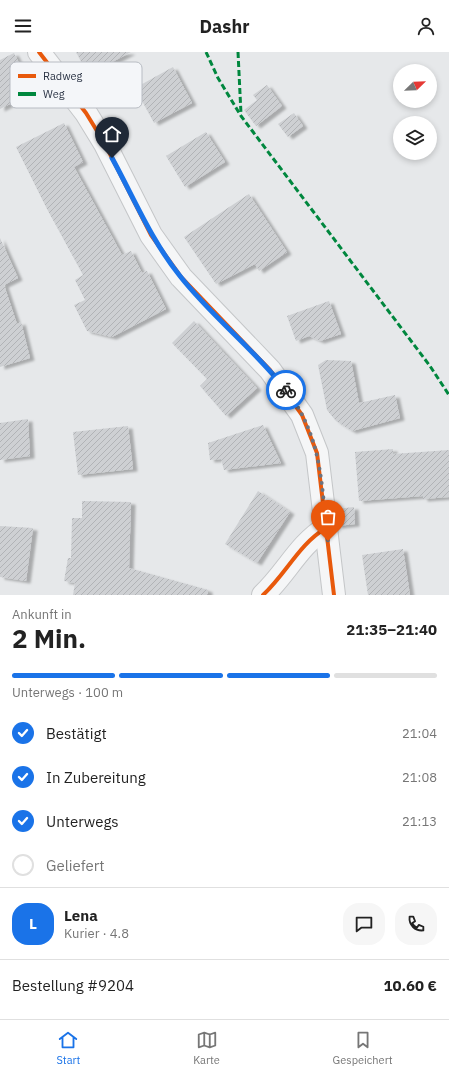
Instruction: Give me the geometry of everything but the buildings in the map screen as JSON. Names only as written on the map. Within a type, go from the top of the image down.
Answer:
[{"type":"street","points":[[39,52],[47,62]]},
{"type":"street","points":[[82,108],[105,144],[151,235],[181,277],[270,370],[302,414],[318,453],[334,595]]},
{"type":"street","points":[[263,595],[309,540],[326,528]]},
{"type":"marked path","points":[[206,52],[218,78],[241,116],[430,366],[449,395]]},
{"type":"marked path","points":[[238,52],[241,114]]},
{"type":"cycle path","points":[[39,52],[47,62]]},
{"type":"cycle path","points":[[82,108],[105,144],[151,235],[181,277],[270,370],[302,415],[317,453],[334,595]]},
{"type":"cycle path","points":[[263,595],[308,542],[326,528]]},
{"type":"way so far","points":[[286,390],[302,414],[311,432],[318,453],[328,541]]},
{"type":"route","points":[[112,158],[151,235],[181,277],[270,370],[286,390]]}]
